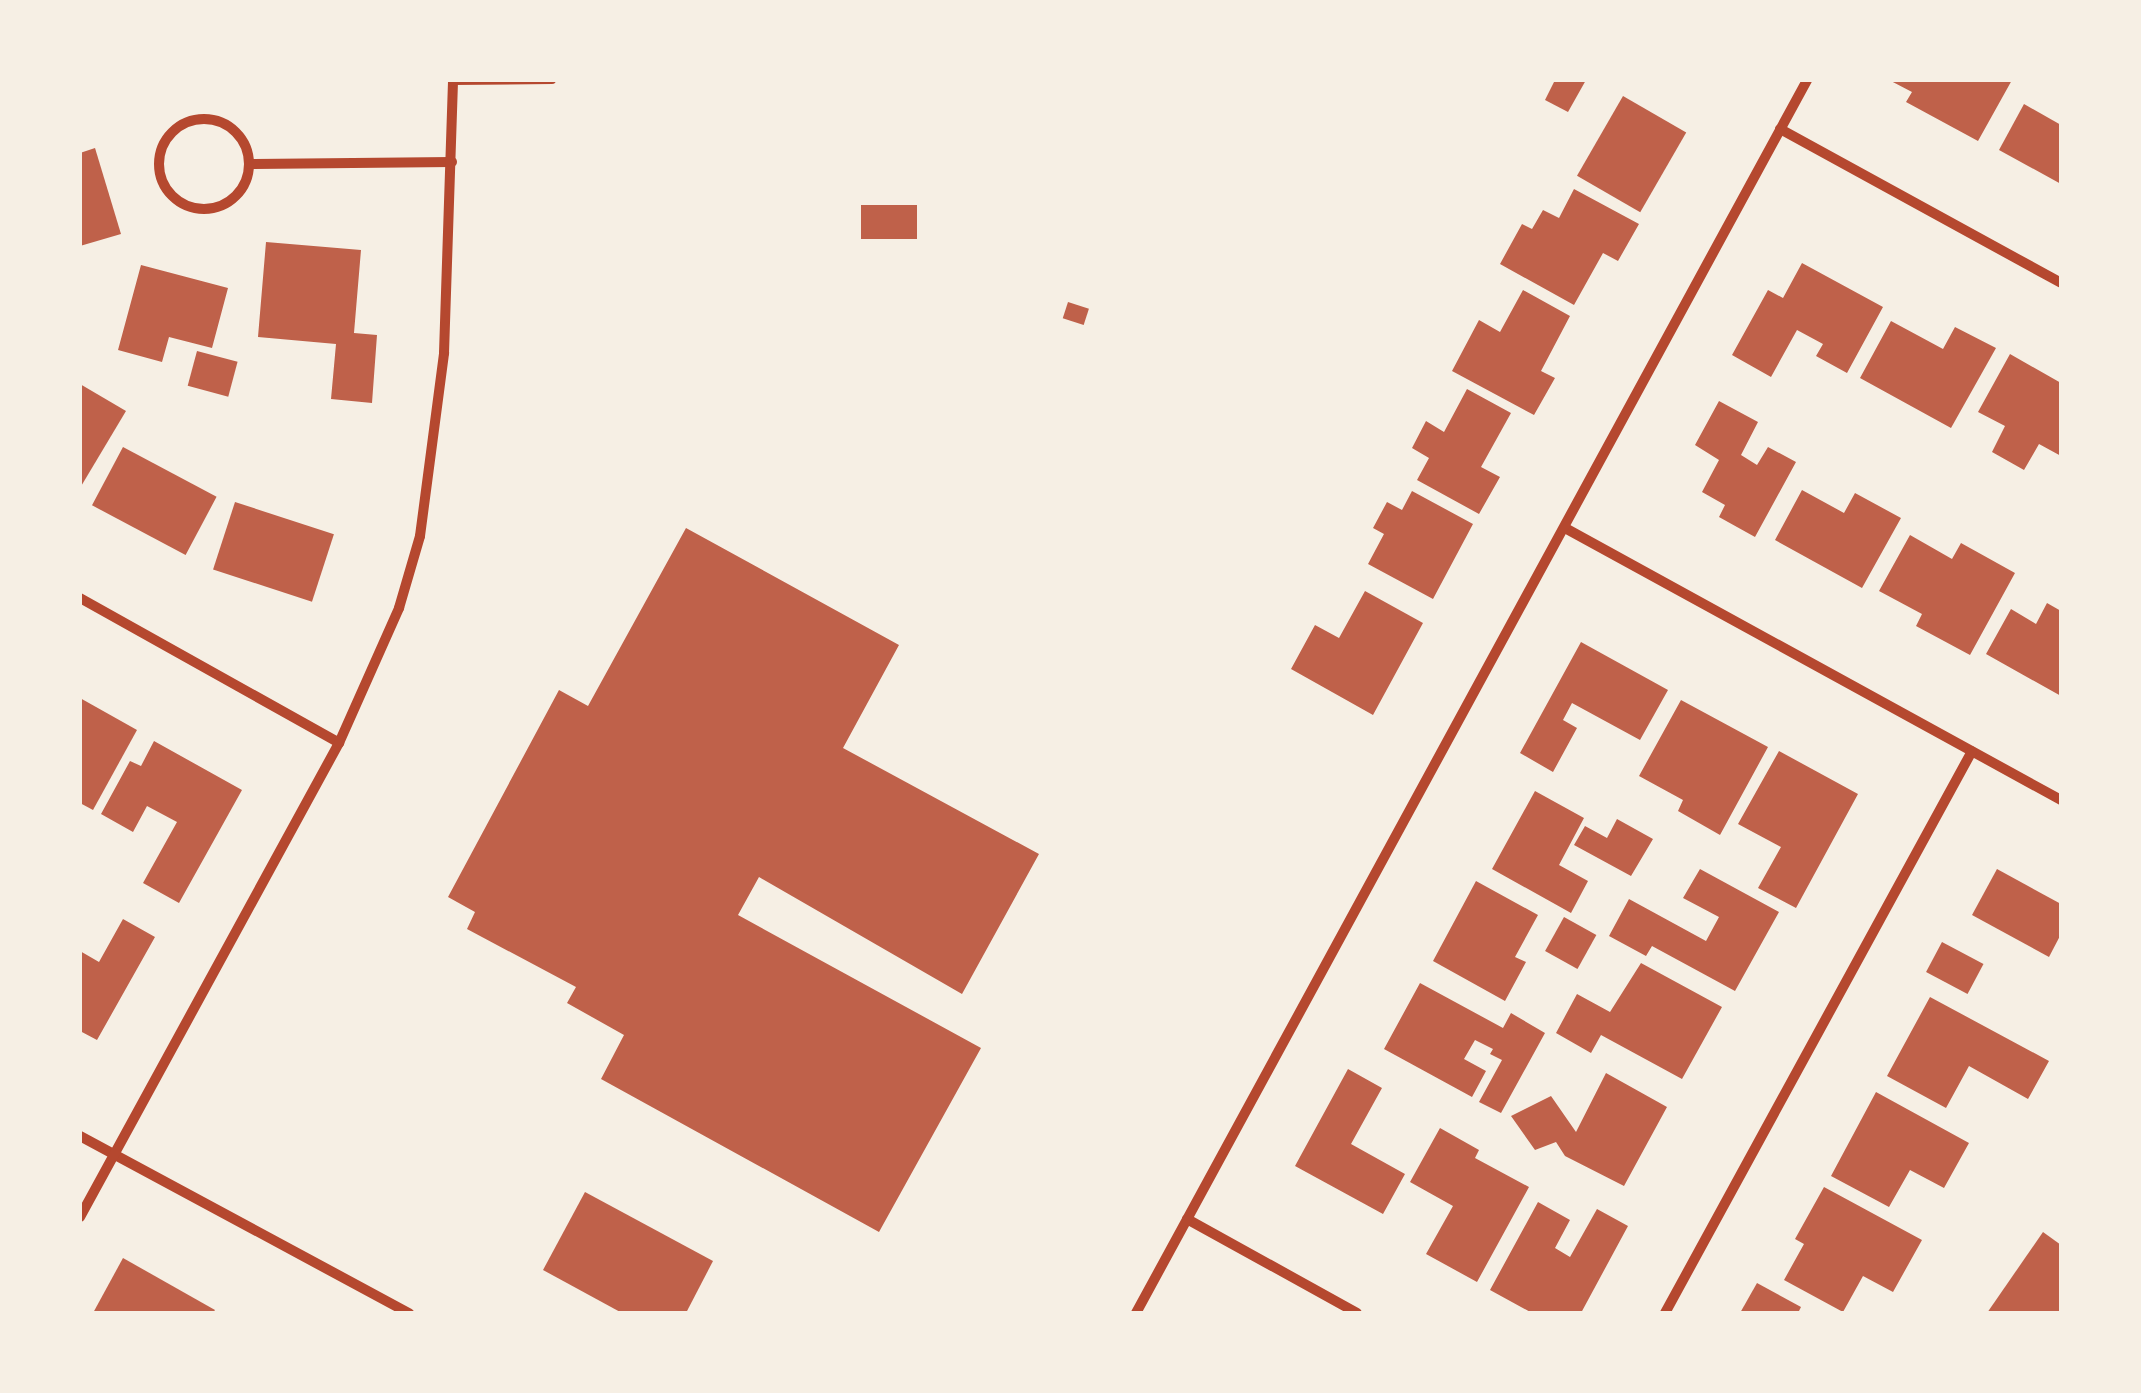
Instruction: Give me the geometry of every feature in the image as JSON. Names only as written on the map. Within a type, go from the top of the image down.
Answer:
[{"type":"street","points":[[80,1217],[339,743],[399,608],[420,536],[444,354],[453,80]]},
{"type":"street","points":[[1136,1313],[1807,80]]},
{"type":"street","points":[[204,119],[236,132],[250,164],[237,196],[205,209],[173,196],[159,164],[172,132],[204,119]]},
{"type":"street","points":[[1780,129],[2061,283]]},
{"type":"street","points":[[250,164],[452,162]]},
{"type":"street","points":[[1565,528],[2061,800]]},
{"type":"street","points":[[80,598],[339,743]]},
{"type":"street","points":[[1664,1313],[1972,752]]},
{"type":"street","points":[[80,1136],[409,1313]]},
{"type":"street","points":[[1187,1218],[1356,1313]]},
{"type":"lane","points":[[453,80],[552,80]]},
{"type":"building","points":[[1555,80],[1586,80],[1568,112],[1545,100]]},
{"type":"building","points":[[1889,80],[2012,80],[1978,141],[1906,102],[1912,92]]},
{"type":"building","points":[[1623,96],[1686,132],[1640,212],[1577,176]]},
{"type":"building","points":[[2024,104],[2061,125],[2061,184],[1999,150]]},
{"type":"building","points":[[95,148],[121,234],[80,246],[80,153]]},
{"type":"building","points":[[1574,189],[1639,224],[1618,261],[1603,253],[1574,305],[1500,264],[1522,224],[1532,229],[1543,210],[1559,218]]},
{"type":"building","points":[[861,205],[917,205],[917,239],[861,239]]},
{"type":"building","points":[[266,242],[361,250],[354,333],[377,335],[372,403],[331,399],[336,344],[258,337]]},
{"type":"building","points":[[1802,263],[1883,307],[1847,373],[1816,356],[1823,344],[1797,330],[1771,377],[1732,355],[1768,290],[1783,298]]},
{"type":"building","points":[[141,265],[228,288],[212,348],[169,337],[162,362],[118,350]]},
{"type":"building","points":[[1523,290],[1570,316],[1541,371],[1555,378],[1534,415],[1452,371],[1479,320],[1500,332]]},
{"type":"building","points":[[1068,302],[1089,309],[1084,325],[1063,318]]},
{"type":"building","points":[[1891,321],[1943,349],[1955,327],[1996,348],[1951,428],[1860,378]]},
{"type":"building","points":[[197,351],[238,362],[228,397],[188,386]]},
{"type":"building","points":[[2010,354],[2061,383],[2061,456],[2039,444],[2024,470],[1992,452],[2005,426],[1978,412]]},
{"type":"building","points":[[80,384],[126,411],[80,488]]},
{"type":"building","points":[[1467,389],[1511,413],[1481,467],[1500,477],[1479,514],[1417,480],[1429,458],[1412,448],[1426,421],[1444,432]]},
{"type":"building","points":[[1719,401],[1758,422],[1741,455],[1757,465],[1768,447],[1796,462],[1755,537],[1719,517],[1725,505],[1702,492],[1719,460],[1695,445]]},
{"type":"building","points":[[123,447],[217,497],[186,555],[92,505]]},
{"type":"building","points":[[1802,490],[1844,513],[1855,493],[1901,518],[1862,588],[1775,540]]},
{"type":"building","points":[[1412,491],[1473,524],[1433,599],[1368,564],[1384,534],[1373,528],[1387,502],[1402,510]]},
{"type":"building","points":[[235,502],[334,534],[312,602],[213,570]]},
{"type":"building","points":[[686,528],[899,645],[843,748],[1039,854],[962,994],[759,877],[738,915],[981,1048],[879,1232],[601,1079],[624,1035],[567,1003],[576,987],[467,929],[475,912],[448,897],[559,690],[588,706]]},
{"type":"building","points":[[1910,535],[1952,559],[1961,543],[2015,573],[1970,655],[1916,626],[1922,614],[1879,591]]},
{"type":"building","points":[[1365,591],[1423,623],[1373,715],[1291,669],[1315,625],[1339,638]]},
{"type":"building","points":[[2047,603],[2061,611],[2061,696],[1986,654],[2011,609],[2036,624]]},
{"type":"building","points":[[1581,642],[1668,690],[1640,740],[1572,703],[1563,720],[1577,728],[1553,772],[1520,753]]},
{"type":"building","points":[[80,698],[137,730],[93,810],[80,803]]},
{"type":"building","points":[[1681,700],[1768,747],[1720,835],[1678,811],[1683,800],[1639,776]]},
{"type":"building","points":[[154,741],[242,790],[179,903],[143,883],[177,822],[147,806],[133,832],[101,814],[130,761],[141,766]]},
{"type":"building","points":[[1779,751],[1858,794],[1796,908],[1758,888],[1781,847],[1738,824]]},
{"type":"building","points":[[1535,791],[1584,818],[1559,865],[1588,881],[1571,913],[1492,869]]},
{"type":"building","points":[[1617,819],[1653,839],[1631,876],[1574,845],[1585,826],[1607,838]]},
{"type":"building","points":[[1700,869],[1779,912],[1735,991],[1652,946],[1646,956],[1609,936],[1629,899],[1706,941],[1719,917],[1683,898]]},
{"type":"building","points":[[1997,869],[2061,904],[2061,934],[2049,957],[1972,915]]},
{"type":"building","points":[[1476,881],[1538,915],[1515,957],[1526,962],[1505,1001],[1433,961]]},
{"type":"building","points":[[1564,917],[1596,935],[1577,969],[1545,951]]},
{"type":"building","points":[[123,919],[155,937],[97,1040],[80,1031],[80,951],[99,962]]},
{"type":"building","points":[[1942,942],[1983,964],[1968,994],[1926,972]]},
{"type":"building","points":[[1641,963],[1722,1007],[1682,1079],[1601,1035],[1591,1053],[1556,1033],[1577,994],[1610,1012]]},
{"type":"building","points":[[1420,983],[1503,1028],[1511,1013],[1545,1033],[1501,1113],[1479,1102],[1502,1060],[1490,1054],[1493,1049],[1475,1040],[1464,1059],[1486,1071],[1472,1097],[1384,1049]]},
{"type":"building","points":[[1930,997],[2049,1061],[2028,1099],[1969,1066],[1946,1108],[1887,1076]]},
{"type":"building","points":[[1348,1069],[1382,1088],[1351,1144],[1405,1174],[1383,1214],[1295,1166]]},
{"type":"building","points":[[1606,1073],[1667,1107],[1624,1186],[1565,1156],[1556,1142],[1535,1150],[1511,1116],[1551,1096],[1576,1132]]},
{"type":"building","points":[[1876,1092],[1969,1143],[1944,1188],[1910,1170],[1889,1207],[1831,1176]]},
{"type":"building","points":[[1440,1128],[1479,1150],[1475,1158],[1529,1187],[1477,1282],[1426,1254],[1453,1206],[1410,1182]]},
{"type":"building","points":[[1824,1187],[1922,1240],[1893,1292],[1863,1276],[1843,1312],[1784,1280],[1804,1244],[1795,1239]]},
{"type":"building","points":[[585,1192],[713,1261],[686,1313],[622,1313],[543,1270]]},
{"type":"building","points":[[1538,1202],[1570,1220],[1555,1248],[1570,1257],[1597,1209],[1628,1226],[1581,1313],[1532,1313],[1490,1290]]},
{"type":"building","points":[[2043,1232],[2061,1245],[2061,1313],[1987,1313]]},
{"type":"building","points":[[123,1258],[215,1310],[93,1313]]},
{"type":"building","points":[[1757,1283],[1801,1307],[1798,1313],[1740,1313]]}]
